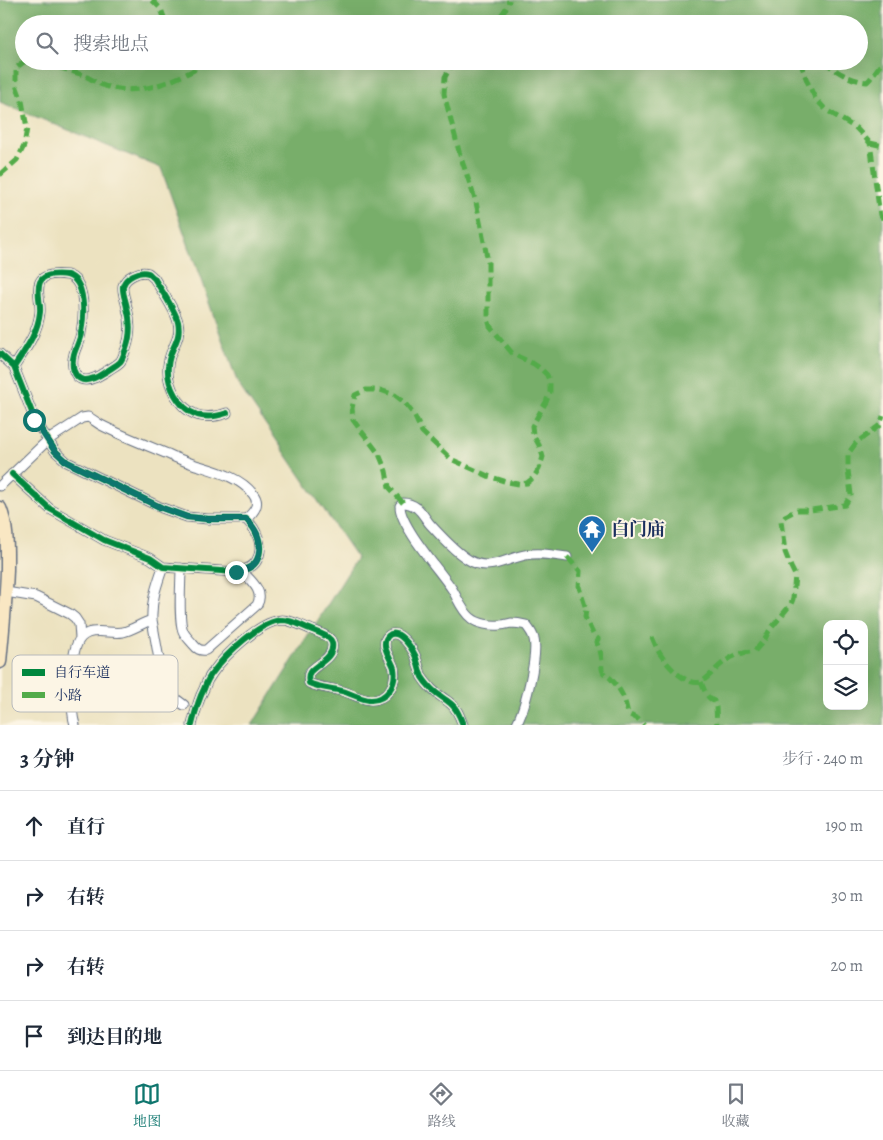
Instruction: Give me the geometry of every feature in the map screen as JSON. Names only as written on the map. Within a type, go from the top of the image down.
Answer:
[{"type":"main road","points":[[0,508],[5,521],[8,542],[0,662]]},
{"type":"street","points":[[14,367],[36,329],[40,313],[38,291],[40,282],[43,278],[58,274],[72,276],[76,279],[82,296],[81,332],[73,355],[73,372],[80,379],[86,380],[93,379],[116,366],[121,361],[130,337],[130,323],[123,287],[124,281],[137,274],[149,274],[154,278],[178,322],[179,336],[168,364],[168,374],[173,390],[183,406],[195,414],[212,417],[227,413]]},
{"type":"street","points":[[0,354],[14,367],[34,420],[55,451],[67,462],[162,508],[187,517],[246,519],[254,526],[258,535],[260,549],[257,561],[242,571],[229,572],[163,567],[150,558],[104,540],[50,509],[12,474]]},
{"type":"street","points":[[0,486],[48,440],[82,418],[88,417],[100,425],[185,462],[231,477],[247,488],[254,495],[257,502],[256,508],[246,519]]},
{"type":"street","points":[[516,725],[521,717],[531,678],[534,654],[534,640],[531,632],[526,625],[510,623],[500,626],[490,625],[471,618],[411,534],[400,512],[400,506],[403,503],[408,503],[418,508],[457,550],[470,561],[481,565],[493,565],[524,555],[541,553],[567,557]]},
{"type":"street","points":[[158,655],[152,620],[152,605],[163,567]]},
{"type":"street","points":[[181,568],[183,631],[194,646],[202,651],[206,650],[257,605],[259,601],[260,597],[257,588],[242,571]]},
{"type":"street","points":[[6,592],[36,597],[70,614],[78,624],[80,638]]},
{"type":"street","points":[[74,655],[80,638],[86,634],[128,631],[152,620]]},
{"type":"street","points":[[192,725],[197,704],[212,673],[247,637],[269,624],[282,620],[293,622],[330,638],[332,650],[326,660],[310,672],[308,683],[314,686],[343,691],[369,700],[379,698],[387,694],[391,689],[394,680],[394,668],[385,647],[385,640],[388,635],[399,635],[414,654],[423,679],[431,690],[451,704],[458,713],[463,725]]},
{"type":"street","points":[[178,700],[184,705]]},
{"type":"street","points":[[73,712],[75,725]]},
{"type":"green space","points":[[0,0],[883,0],[883,725],[252,725],[357,558],[238,384],[161,168],[0,102]]},
{"type":"marked path","points":[[152,0],[161,9],[163,15]]},
{"type":"marked path","points":[[501,15],[509,0]]},
{"type":"marked path","points":[[835,70],[867,82],[883,61]]},
{"type":"marked path","points":[[0,175],[17,160],[24,146],[27,128],[22,101],[16,85],[16,70]]},
{"type":"marked path","points":[[67,70],[83,75],[105,86],[128,90],[162,84],[194,70]]},
{"type":"marked path","points":[[403,503],[389,487],[386,471],[379,454],[353,420],[352,408],[355,395],[366,390],[380,390],[395,395],[404,402],[414,415],[422,432],[451,459],[488,476],[519,484],[527,483],[539,469],[543,457],[533,434],[532,426],[550,392],[550,383],[547,375],[534,364],[512,353],[490,326],[488,319],[488,262],[476,202],[460,155],[444,94],[445,77],[449,70]]},
{"type":"marked path","points":[[803,70],[815,98],[826,110],[856,128],[870,143],[880,215],[883,219]]},
{"type":"marked path","points":[[870,143],[883,146]]},
{"type":"marked path","points":[[652,637],[670,667],[685,679],[696,683],[704,680],[731,658],[742,653],[754,652],[793,599],[795,575],[785,552],[781,521],[785,516],[797,510],[845,505],[851,495],[848,454],[856,443],[880,425],[883,416]]},
{"type":"marked path","points":[[567,557],[580,571],[579,587],[586,609],[585,617],[593,634],[598,639],[596,642],[601,653],[603,672],[621,692],[628,714],[638,719],[644,725]]},
{"type":"marked path","points":[[701,682],[708,696],[714,701],[717,725]]},
{"type":"cycle path","points":[[14,367],[37,327],[40,312],[38,289],[40,282],[45,277],[56,274],[67,275],[73,278],[78,284],[83,300],[82,326],[73,360],[76,375],[83,380],[88,380],[117,365],[123,358],[130,334],[123,286],[133,275],[145,272],[154,278],[168,300],[178,322],[177,340],[169,360],[168,370],[169,381],[175,395],[185,408],[197,415],[211,417],[227,413]]},
{"type":"cycle path","points":[[0,354],[14,367],[35,420],[55,451],[67,462],[162,508],[187,517],[246,519],[258,538],[260,544],[259,555],[251,567],[236,572],[163,567],[150,558],[104,540],[50,509],[12,474]]},
{"type":"cycle path","points":[[192,725],[198,702],[210,676],[219,665],[234,648],[254,632],[273,622],[282,620],[293,622],[320,633],[326,636],[332,643],[331,653],[328,657],[310,672],[308,677],[309,683],[367,700],[382,697],[390,690],[395,674],[385,644],[388,636],[392,634],[400,636],[413,652],[424,680],[433,691],[455,707],[463,725]]},
{"type":"place","name":"白门庙","points":[[592,553]]},
{"type":"route","points":[[34,420],[55,451],[67,462],[162,508],[187,517],[246,519],[254,526],[258,535],[260,542],[259,556],[254,564],[242,571],[236,572]]}]
